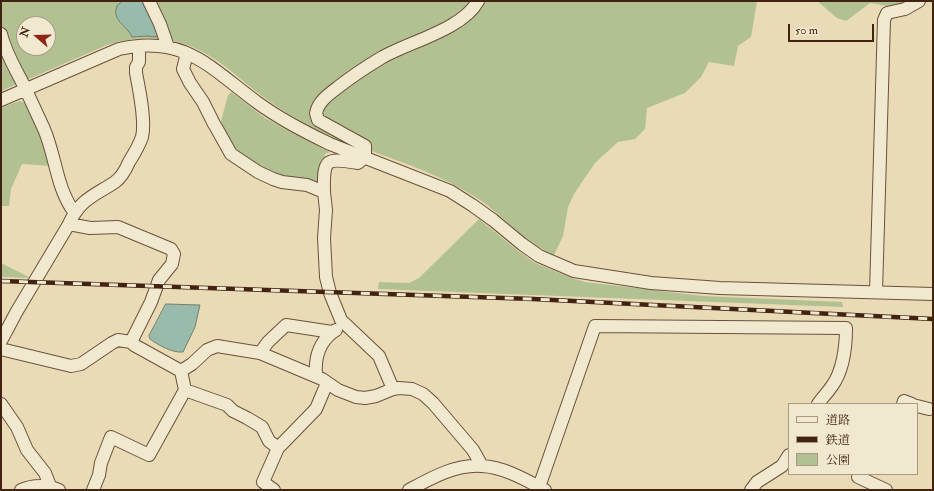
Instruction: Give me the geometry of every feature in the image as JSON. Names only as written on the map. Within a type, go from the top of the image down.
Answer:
[{"type":"street","points":[[149,1],[160,24],[168,47]]},
{"type":"street","points":[[393,389],[379,356],[341,320],[330,293],[326,277],[324,238],[326,210],[324,192],[326,167],[331,160],[335,159],[358,163],[365,157],[365,146],[318,120],[316,113],[321,103],[346,82],[382,57],[451,25],[466,14],[478,1]]},
{"type":"street","points":[[876,292],[884,20],[887,13],[905,9],[919,1]]},
{"type":"street","points":[[1,34],[8,56],[45,131],[62,191],[67,203],[74,212]]},
{"type":"street","points":[[1,341],[17,311],[69,224],[74,212],[78,207],[117,180],[123,174],[142,137],[143,127],[136,67],[139,62],[139,46]]},
{"type":"street","points":[[1,100],[110,52],[139,46],[168,47],[187,53],[211,66],[259,103],[330,144],[450,191],[493,220],[539,256],[574,271],[651,283],[704,287],[933,294]]},
{"type":"street","points":[[187,53],[183,69],[231,154],[273,179],[282,182],[307,185],[324,192]]},
{"type":"street","points":[[69,224],[90,228],[118,227],[171,248],[174,254],[172,264],[159,280],[152,302],[131,342]]},
{"type":"street","points":[[317,376],[315,373],[317,354],[321,346],[332,332],[346,324]]},
{"type":"street","points":[[260,353],[268,342],[286,325],[332,332]]},
{"type":"street","points":[[409,490],[434,477],[452,470],[471,466],[482,466],[504,471],[542,489],[595,326],[846,328],[846,337],[840,371],[832,386],[819,403]]},
{"type":"street","points":[[1,349],[71,366],[81,364],[118,340],[131,342],[181,371],[185,390],[149,455],[111,437],[93,490]]},
{"type":"street","points":[[181,371],[192,364],[207,350],[217,346],[260,353],[317,376],[344,393],[356,398],[376,396],[393,389],[405,388],[423,394],[433,404],[473,450],[482,466]]},
{"type":"street","points":[[274,490],[262,482],[278,448],[316,409],[327,383]]},
{"type":"street","points":[[185,390],[227,405],[232,411],[247,418],[262,428],[268,441],[278,448]]},
{"type":"street","points":[[1,404],[18,427],[27,450],[54,488]]},
{"type":"street","points":[[751,490],[758,482],[782,466],[788,457]]},
{"type":"street","points":[[860,475],[858,477],[886,490]]},
{"type":"street","points":[[21,490],[38,486],[54,488]]},
{"type":"green space","points":[[1,1],[123,1],[120,3],[117,20],[130,31],[132,37],[158,37],[145,1],[757,1],[751,37],[738,46],[734,66],[709,62],[701,77],[685,93],[647,108],[645,129],[635,139],[618,142],[595,163],[574,194],[568,207],[563,236],[554,255],[533,243],[487,205],[464,190],[423,170],[338,140],[321,132],[270,102],[217,61],[198,49],[177,42],[147,38],[127,40],[107,45],[1,91]]},
{"type":"green space","points":[[817,1],[912,1],[893,7],[870,3],[846,21],[837,18]]},
{"type":"green space","points":[[231,92],[265,118],[330,152],[325,154],[320,186],[267,173],[233,152],[222,129],[221,121],[228,95]]},
{"type":"green space","points":[[19,101],[30,104],[52,166],[22,164],[11,189],[9,206],[1,206],[1,108]]},
{"type":"green space","points":[[479,219],[535,263],[585,282],[703,296],[842,302],[843,307],[378,289],[379,282],[409,283],[419,278]]},
{"type":"green space","points":[[1,263],[31,278],[1,277]]},
{"type":"shaded area","points":[[123,1],[145,1],[160,36],[132,37],[116,15],[117,6]]},
{"type":"shaded area","points":[[166,304],[200,305],[195,327],[183,352],[170,350],[150,339],[149,336]]},
{"type":"railway","points":[[1,281],[533,299],[933,319]]}]
